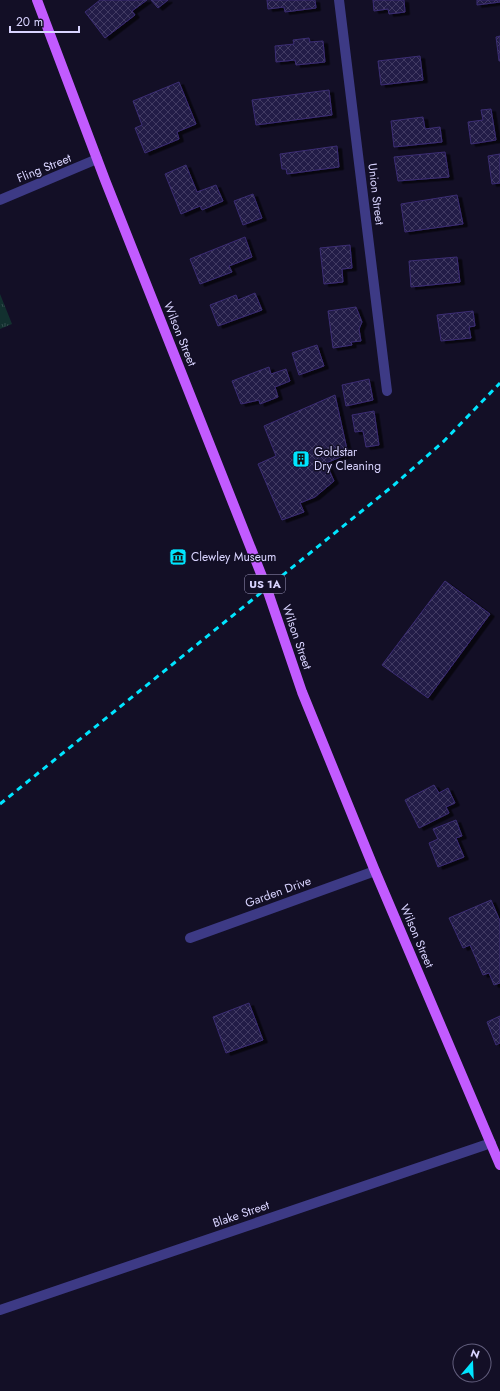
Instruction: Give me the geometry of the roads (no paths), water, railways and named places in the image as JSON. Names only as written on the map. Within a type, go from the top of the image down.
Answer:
[{"type":"main road","name":"Wilson Street","points":[[37,0],[267,589],[302,692],[375,871],[500,1165]]},
{"type":"street","name":"Union Street","points":[[339,0],[387,391]]},
{"type":"street","name":"Fling Street","points":[[0,200],[98,159]]},
{"type":"street","name":"Garden Drive","points":[[190,938],[375,871]]},
{"type":"street","name":"Blake Street","points":[[0,1310],[491,1143]]},
{"type":"railway","points":[[0,804],[394,485],[444,441],[500,383]]},
{"type":"place","name":"Goldstar Dry Cleaning","points":[[301,459]]},
{"type":"place","name":"Clewley Museum","points":[[178,557]]}]
